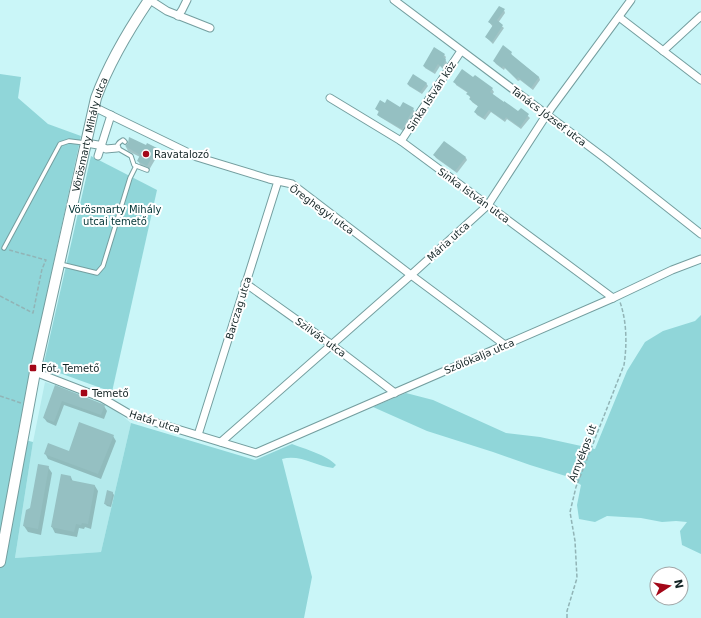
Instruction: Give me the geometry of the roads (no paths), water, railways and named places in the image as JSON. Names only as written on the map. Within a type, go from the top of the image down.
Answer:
[{"type":"main road","name":"Vörösmarty Mihály utca","points":[[0,562],[28,405],[94,107],[105,74],[135,21],[150,0]]},
{"type":"street","name":"Vörösmarty Mihály utca","points":[[150,0],[167,11],[210,28]]},
{"type":"street","points":[[178,16],[188,0]]},
{"type":"street","name":"Tanács József utca","points":[[394,0],[547,114],[701,234]]},
{"type":"street","name":"Mária utca","points":[[221,442],[411,275],[488,205],[547,114],[631,0]]},
{"type":"street","points":[[663,50],[701,16]]},
{"type":"street","points":[[619,17],[701,80]]},
{"type":"street","name":"Sinka István köz","points":[[401,141],[461,51]]},
{"type":"street","name":"Sinka István utca","points":[[330,98],[401,141],[615,297]]},
{"type":"street","name":"Öreghegyi utca","points":[[94,107],[197,157],[292,184],[505,345]]},
{"type":"street","points":[[98,156],[111,115]]},
{"type":"street","points":[[86,143],[98,145],[106,149],[117,148]]},
{"type":"street","name":"Barczag utca","points":[[198,435],[278,181]]},
{"type":"street","name":"Szőlőkalja utca","points":[[256,453],[615,297],[672,270],[701,259]]},
{"type":"street","name":"Szilvás utca","points":[[246,283],[395,393]]},
{"type":"street","name":"Határ utca","points":[[35,372],[102,398],[131,415],[256,453]]},
{"type":"lane","points":[[125,142],[122,140],[120,141],[117,148],[131,156],[134,165],[147,170]]},
{"type":"lane","points":[[4,248],[60,144],[69,141],[86,143]]},
{"type":"lane","points":[[60,264],[97,274],[103,266],[130,178],[136,166]]},
{"type":"place","name":"Ravatalozó","points":[[146,154]]},
{"type":"place","name":"Fót, Temető","points":[[33,368]]},
{"type":"place","name":"Temető","points":[[84,393]]},
{"type":"park label","name":"Vörösmarty Mihály utcai temető","points":[[115,214]]}]
